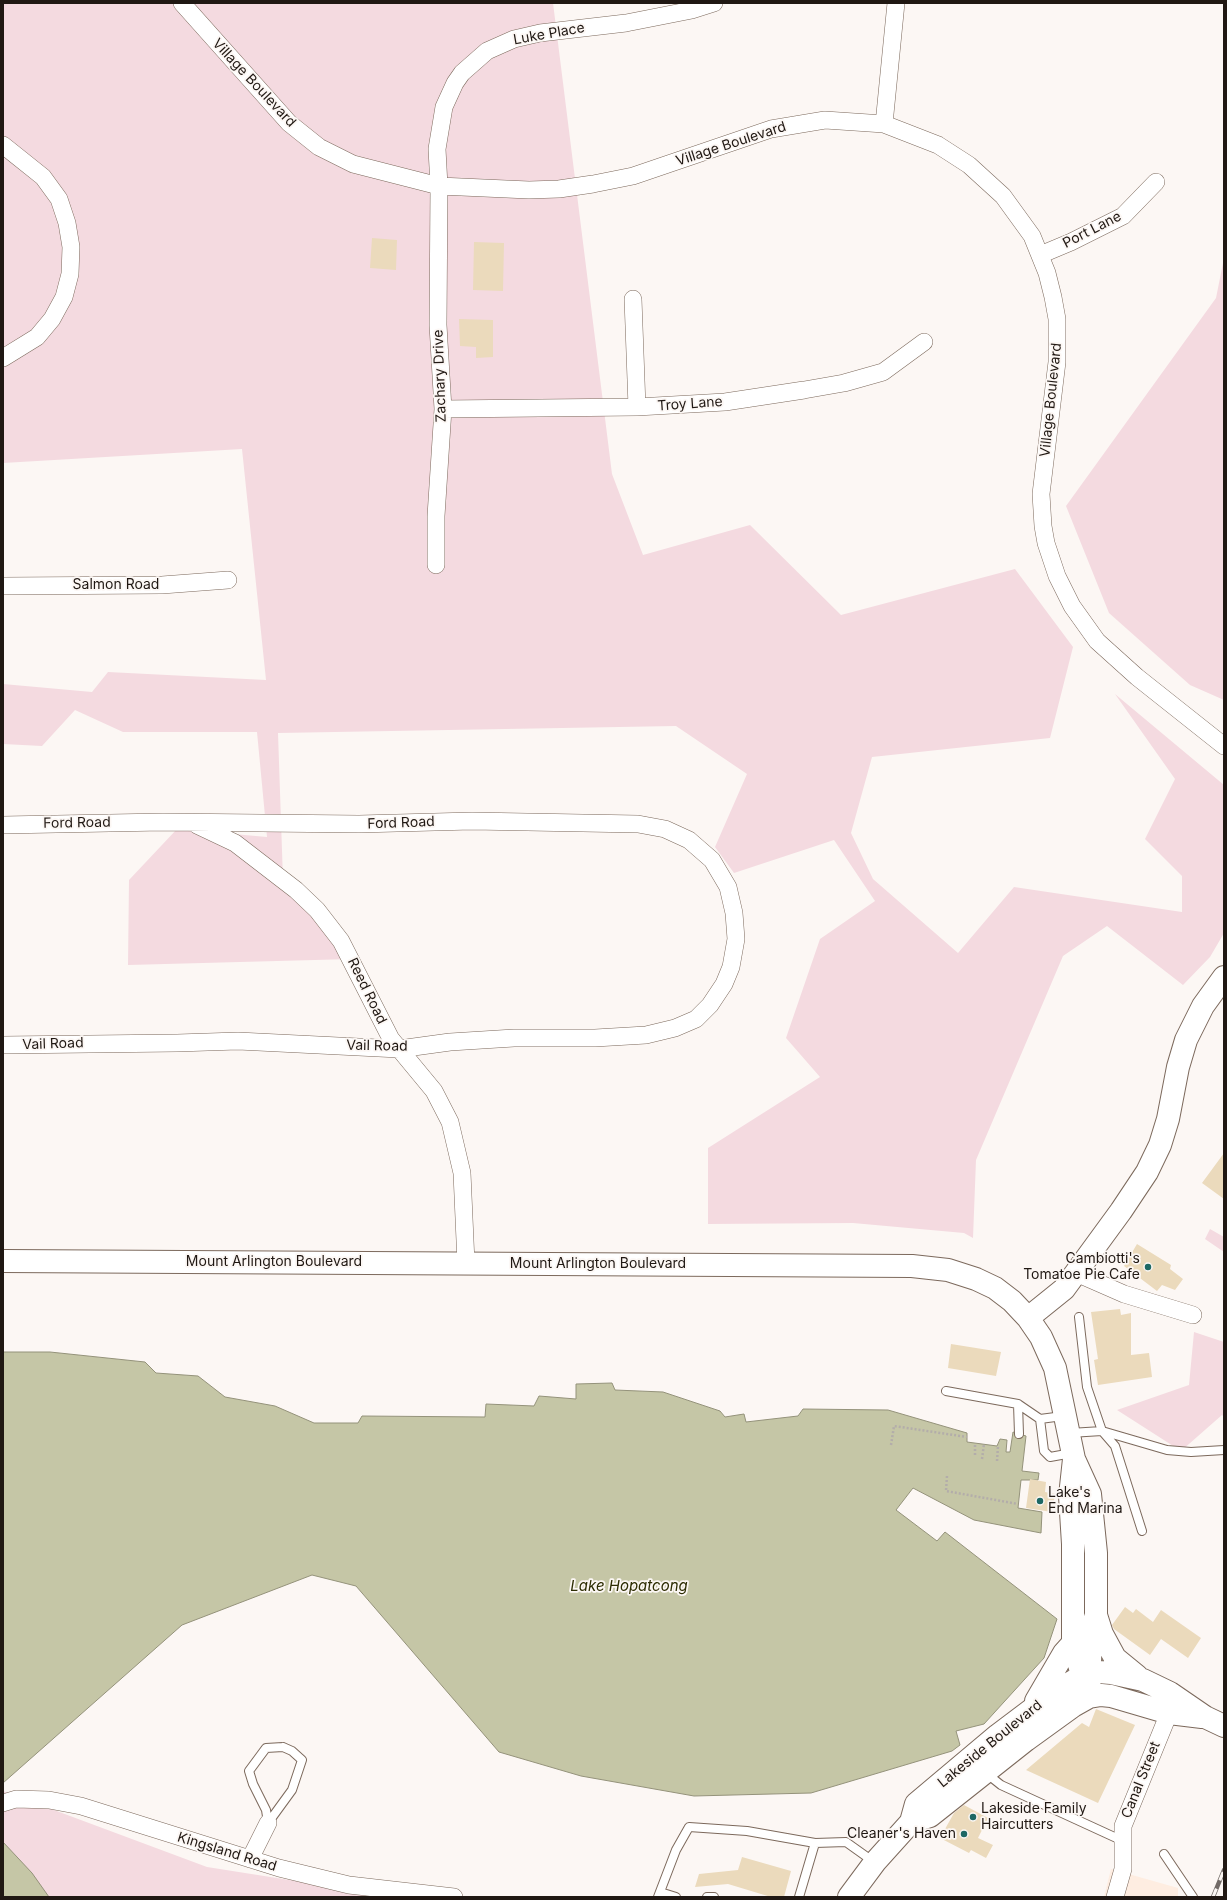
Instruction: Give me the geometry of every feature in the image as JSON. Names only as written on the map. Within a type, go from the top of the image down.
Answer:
[{"type":"main road","points":[[1028,1318],[1064,1289],[1122,1211],[1147,1172],[1160,1145],[1168,1119],[1178,1067],[1186,1040],[1203,1006],[1224,977]]},
{"type":"main road","name":"Mount Arlington Boulevard","points":[[3,1261],[912,1266],[948,1270],[976,1279],[996,1288],[1012,1301],[1028,1318],[1041,1337],[1055,1368],[1071,1440]]},
{"type":"main road","points":[[1071,1440],[1090,1494],[1096,1553],[1096,1615],[1102,1634],[1115,1658],[1143,1680],[1170,1693],[1215,1721]]},
{"type":"main road","points":[[1071,1440],[1070,1496],[1073,1544],[1073,1643],[1086,1675]]},
{"type":"main road","points":[[1096,1615],[1091,1630],[1086,1675],[1089,1697],[1102,1695],[1111,1696],[1169,1713],[1215,1721]]},
{"type":"main road","points":[[1029,1712],[1055,1671],[1064,1653],[1073,1643]]},
{"type":"main road","points":[[1086,1675],[1111,1673],[1143,1680]]},
{"type":"main road","name":"Lakeside Boulevard","points":[[849,1897],[875,1862],[911,1822],[916,1804],[973,1755],[1055,1692],[1086,1675]]},
{"type":"main road","name":"Lakeside Boulevard","points":[[911,1822],[930,1816],[1073,1706],[1089,1697]]},
{"type":"street","name":"Village Boulevard","points":[[182,3],[289,123],[319,147],[353,164],[439,186],[500,190],[559,189],[633,176],[771,129],[825,120],[884,124],[938,145],[982,175],[1011,206],[1032,236],[1047,273],[1057,326],[1057,362],[1041,494],[1044,532],[1056,576],[1072,606],[1097,641],[1137,677],[1224,746]]},
{"type":"street","name":"Luke Place","points":[[439,186],[437,149],[444,108],[455,83],[462,73],[487,51],[501,43],[540,33],[626,23],[692,10],[714,3]]},
{"type":"street","points":[[884,124],[896,3]]},
{"type":"street","points":[[3,145],[43,177],[59,199],[67,223],[71,247],[70,274],[64,297],[52,319],[37,337],[3,358]]},
{"type":"street","name":"Port Lane","points":[[1040,255],[1071,242],[1123,216],[1156,182]]},
{"type":"street","name":"Zachary Drive","points":[[436,565],[436,516],[443,409],[438,325],[439,186]]},
{"type":"street","points":[[633,299],[637,407]]},
{"type":"street","name":"Troy Lane","points":[[443,409],[637,407],[725,402],[844,383],[883,372],[924,342]]},
{"type":"street","name":"Salmon Road","points":[[3,586],[162,585],[228,580]]},
{"type":"street","name":"Ford Road","points":[[3,824],[191,822],[359,824],[472,821],[608,822],[638,824],[665,829],[689,840],[712,860],[728,887],[734,913],[735,931]]},
{"type":"street","name":"Reed Road","points":[[191,822],[235,843],[296,890],[317,910],[341,941],[391,1039],[434,1091],[450,1122],[462,1173],[466,1263]]},
{"type":"street","name":"Vail Road","points":[[3,1045],[238,1041],[399,1049],[450,1042],[514,1038],[595,1038],[646,1035],[675,1028],[696,1018],[710,1006],[724,984],[731,967],[736,939],[735,931]]},
{"type":"street","points":[[1076,1273],[1124,1294],[1193,1315]]},
{"type":"street","name":"Canal Street","points":[[1116,1897],[1123,1869],[1123,1826],[1169,1713]]},
{"type":"street","name":"Kingsland Road","points":[[3,1803],[16,1799],[49,1800],[81,1806],[250,1859],[349,1885],[454,1897]]},
{"type":"street","points":[[250,1859],[268,1823]]},
{"type":"lane","points":[[1079,1317],[1087,1387],[1102,1431],[1115,1446],[1142,1531]]},
{"type":"lane","points":[[946,1391],[1018,1404],[1071,1440]]},
{"type":"lane","points":[[1018,1404],[1019,1434]]},
{"type":"lane","points":[[1040,1419],[1044,1451],[1050,1457],[1071,1440],[1102,1431],[1167,1450],[1191,1452],[1224,1450]]},
{"type":"lane","points":[[283,1747],[292,1751],[302,1760],[292,1790],[268,1823],[266,1810],[248,1771],[266,1748],[283,1747]]},
{"type":"lane","points":[[986,1772],[1001,1785],[1123,1841]]},
{"type":"lane","points":[[676,1897],[659,1894],[676,1850],[689,1827],[747,1831],[815,1843],[846,1842],[875,1862]]},
{"type":"lane","points":[[799,1897],[815,1843]]},
{"type":"lane","points":[[1164,1854],[1193,1897]]},
{"type":"lane","points":[[707,1897],[714,1897]]},
{"type":"path","points":[[891,1444],[894,1426],[967,1437]]},
{"type":"path","points":[[975,1443],[975,1455]]},
{"type":"path","points":[[982,1458],[984,1444]]},
{"type":"path","points":[[996,1462],[998,1446]]},
{"type":"path","points":[[948,1476],[946,1491],[1018,1504]]},
{"type":"shaded area","points":[[3,3],[553,3],[612,474],[643,555],[750,525],[841,615],[1015,569],[1073,647],[1050,738],[872,757],[851,833],[873,879],[958,953],[1014,887],[1182,912],[1182,876],[1145,839],[1175,779],[1115,694],[1224,785],[1224,933],[1210,957],[1183,985],[1107,926],[1063,956],[976,1160],[973,1238],[964,1233],[853,1223],[708,1224],[708,1148],[820,1077],[786,1038],[820,939],[875,901],[834,840],[734,873],[715,847],[747,774],[676,726],[278,733],[283,880],[352,959],[128,965],[129,880],[177,829],[267,837],[257,732],[123,732],[75,710],[42,746],[3,744],[3,684],[92,692],[108,672],[266,680],[242,449],[3,463]]},
{"type":"shaded area","points":[[1224,258],[1224,700],[1190,685],[1109,613],[1066,506],[1216,298]]},
{"type":"shaded area","points":[[1210,1229],[1224,1237],[1224,1252],[1205,1239]]},
{"type":"shaded area","points":[[1194,1332],[1224,1342],[1224,1417],[1222,1415],[1181,1451],[1117,1410],[1189,1385]]},
{"type":"shaded area","points":[[3,1791],[207,1867],[397,1897],[3,1897]]},
{"type":"shaded area","points":[[1111,1869],[1178,1888],[1178,1897],[1104,1897]]},
{"type":"water","name":"Lake Hopatcong","points":[[3,1352],[50,1352],[145,1362],[156,1373],[198,1376],[225,1397],[275,1406],[314,1423],[358,1423],[362,1416],[485,1417],[486,1404],[534,1406],[539,1396],[576,1399],[576,1384],[612,1383],[615,1390],[663,1392],[720,1411],[725,1417],[744,1414],[746,1422],[798,1416],[803,1409],[888,1410],[967,1433],[967,1442],[997,1446],[1000,1439],[1007,1440],[1006,1452],[1010,1452],[1013,1432],[1026,1436],[1022,1471],[1039,1473],[1038,1480],[1021,1480],[1018,1508],[1042,1512],[1041,1533],[974,1520],[913,1488],[896,1510],[937,1541],[945,1532],[1057,1619],[1044,1658],[984,1724],[956,1731],[960,1745],[952,1751],[811,1793],[694,1796],[581,1776],[499,1752],[356,1586],[312,1575],[182,1625],[3,1783]]},
{"type":"water","points":[[3,1842],[32,1873],[49,1897],[3,1897]]},
{"type":"building","points":[[372,238],[397,240],[396,270],[370,268]]},
{"type":"building","points":[[474,242],[504,243],[503,291],[473,290]]},
{"type":"building","points":[[459,319],[493,320],[493,357],[476,358],[476,347],[460,346]]},
{"type":"building","points":[[1224,1153],[1224,1199],[1202,1183]]},
{"type":"building","name":"Cambiotti's Tomatoe Pie Cafe","points":[[1137,1244],[1171,1265],[1170,1269],[1183,1279],[1175,1290],[1162,1285],[1157,1291],[1124,1266]]},
{"type":"building","points":[[1120,1309],[1121,1315],[1131,1313],[1131,1355],[1149,1353],[1152,1377],[1098,1385],[1094,1360],[1098,1359],[1091,1312]]},
{"type":"building","points":[[951,1344],[1001,1352],[996,1376],[948,1368]]},
{"type":"building","name":"Lake's End Marina","points":[[1030,1479],[1046,1482],[1045,1492],[1055,1494],[1052,1512],[1026,1508]]},
{"type":"building","points":[[1125,1607],[1133,1613],[1136,1609],[1153,1622],[1161,1610],[1201,1638],[1188,1658],[1161,1639],[1150,1655],[1114,1629],[1112,1625]]},
{"type":"building","points":[[1096,1709],[1135,1725],[1098,1803],[1026,1770],[1082,1723],[1089,1727]]},
{"type":"building","points":[[964,1805],[988,1818],[978,1838],[993,1845],[986,1858],[971,1850],[969,1853],[940,1838],[954,1813]]},
{"type":"building","points":[[742,1857],[791,1871],[784,1897],[771,1897],[728,1884],[695,1887],[699,1874],[738,1870]]},
{"type":"railway","points":[[1213,1897],[1224,1870]]},
{"type":"place","name":"Cambiotti's Tomatoe Pie Cafe","points":[[1148,1267]]},
{"type":"place","name":"Lake's End Marina","points":[[1040,1501]]},
{"type":"place","name":"Lakeside Family Haircutters","points":[[973,1817]]},
{"type":"place","name":"Cleaner's Haven","points":[[964,1834]]}]
